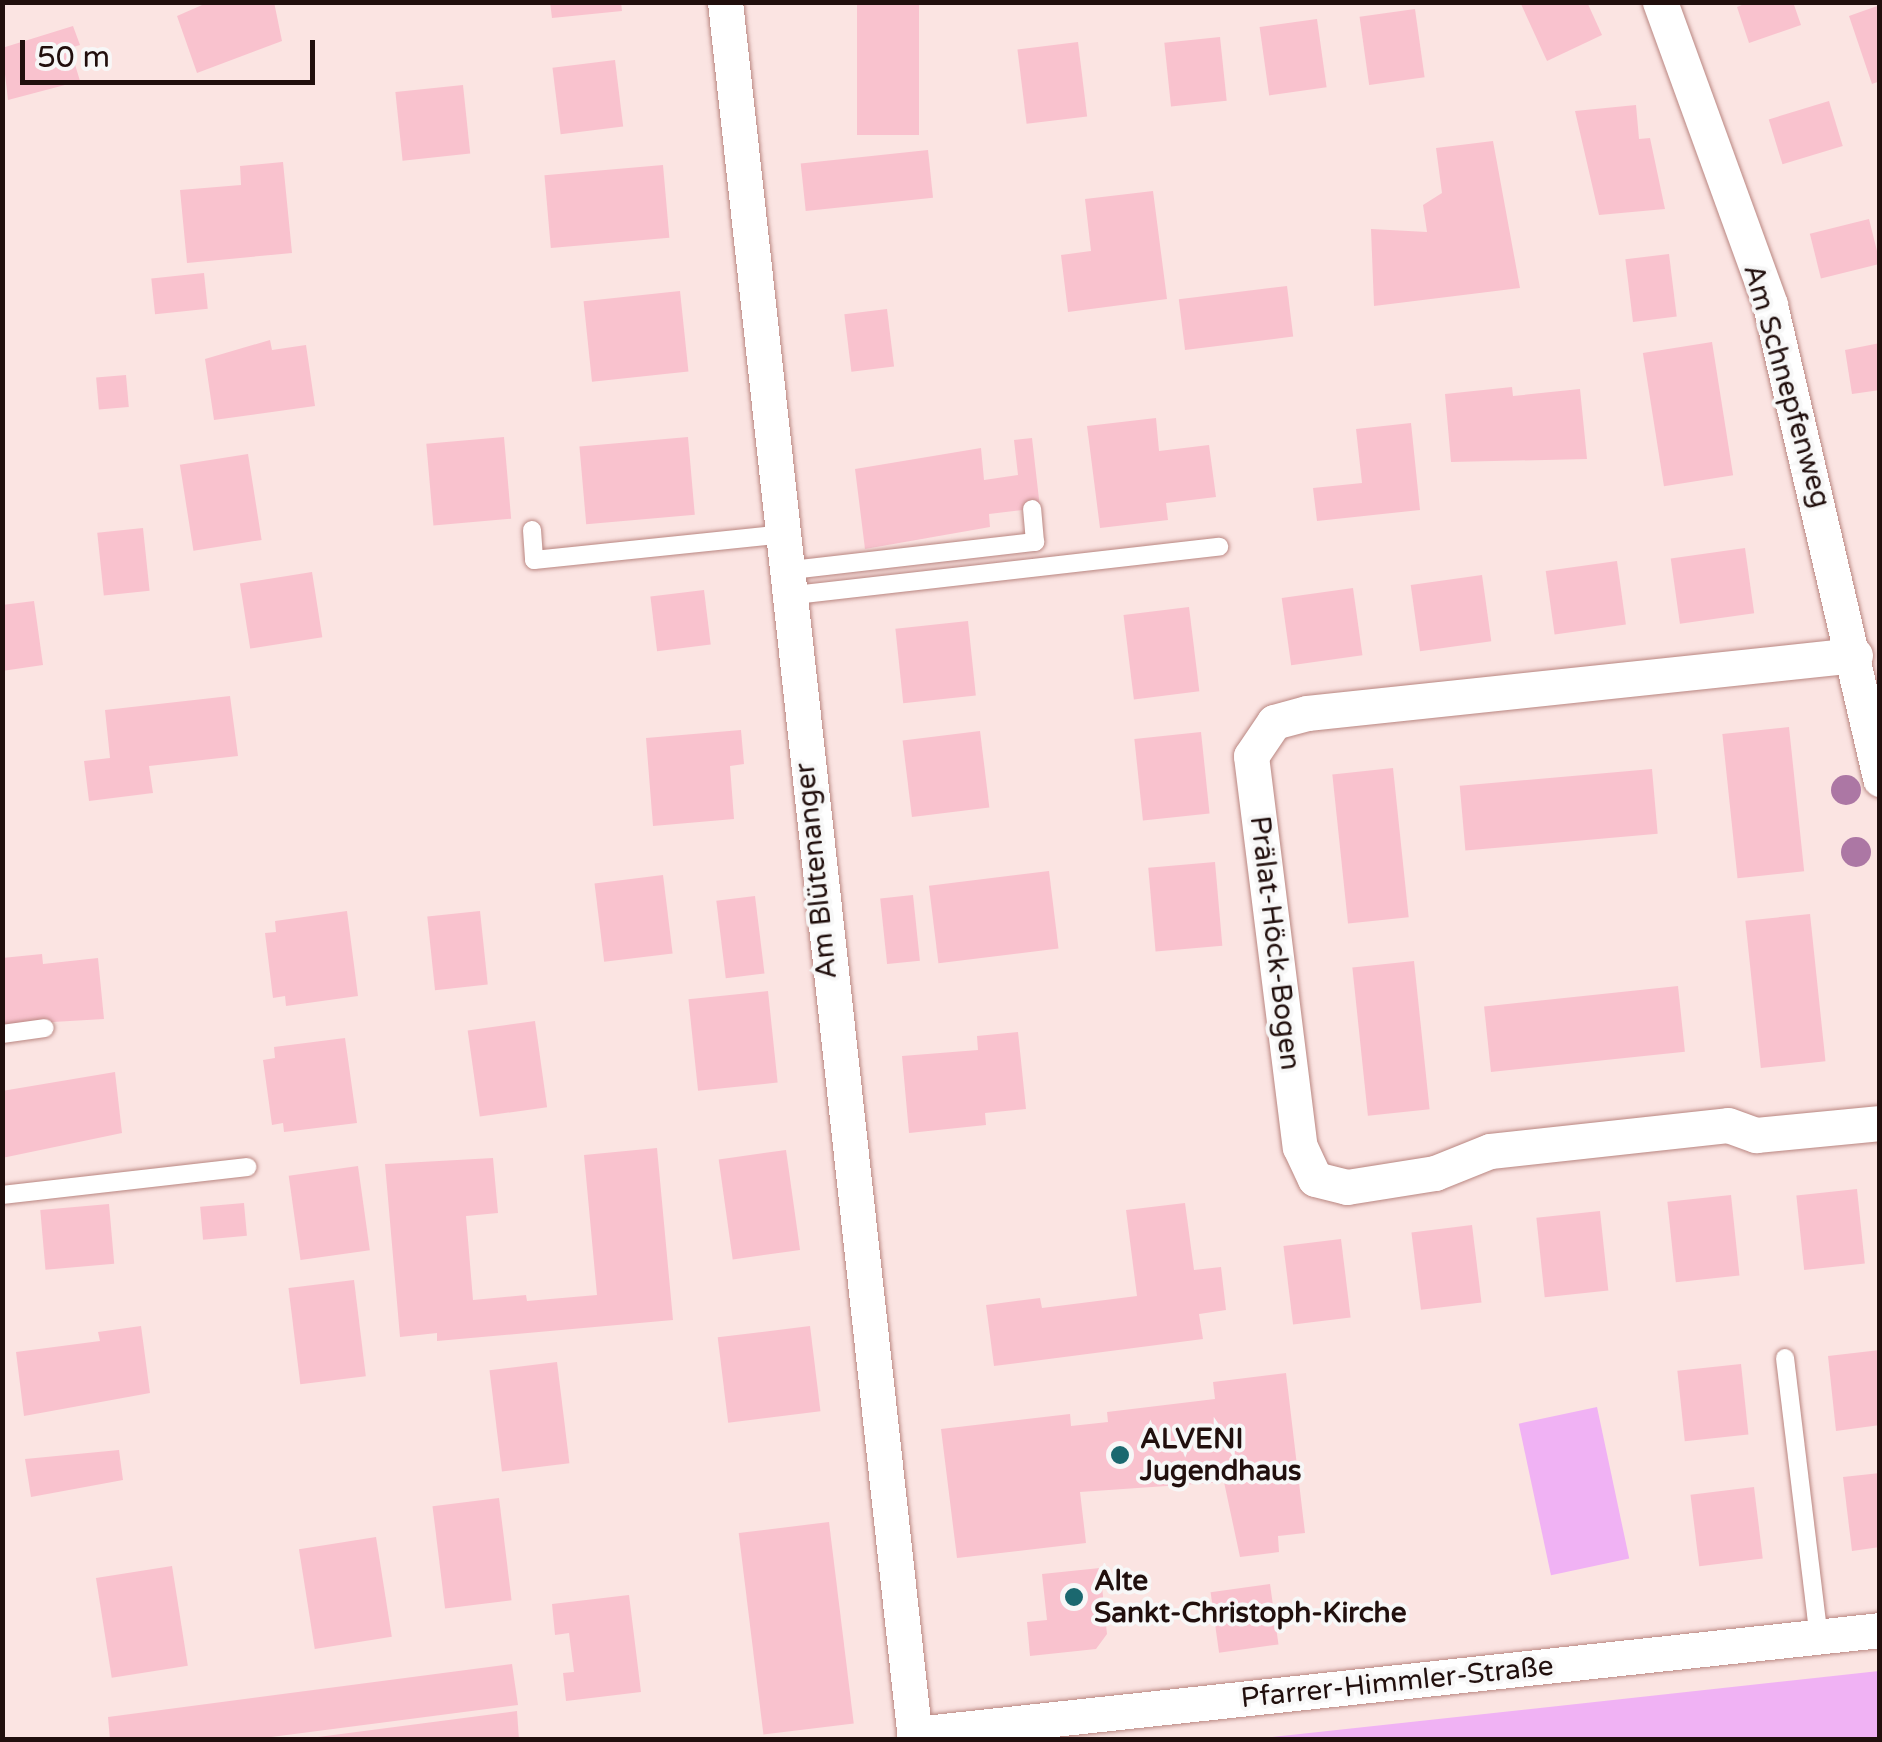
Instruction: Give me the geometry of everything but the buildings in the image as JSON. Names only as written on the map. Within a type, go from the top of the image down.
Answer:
[{"type":"street","name":"Am Blütenanger","points":[[726,2],[778,535],[915,1737]]},
{"type":"street","name":"Am Schnepfenweg","points":[[1660,2],[1770,306],[1855,655],[1880,779]]},
{"type":"street","name":"Prälat-Höck-Bogen","points":[[1855,655],[1306,713],[1274,722],[1251,756],[1300,1148],[1315,1179],[1346,1187],[1435,1173],[1490,1151],[1728,1124],[1756,1134],[1880,1122]]},
{"type":"street","name":"Pfarrer-Himmler-Straße","points":[[915,1737],[1880,1630]]},
{"type":"lane","points":[[784,584],[1036,542],[1032,509]]},
{"type":"lane","points":[[532,530],[534,560],[778,535]]},
{"type":"lane","points":[[784,584],[1219,547]]},
{"type":"lane","points":[[2,1034],[44,1028]]},
{"type":"lane","points":[[2,1195],[246,1168]]},
{"type":"lane","points":[[1786,1358],[1818,1637]]},
{"type":"shaded area","points":[[1597,1407],[1629,1559],[1551,1575],[1519,1424]]},
{"type":"shaded area","points":[[1879,1671],[1879,1739],[1255,1739]]},
{"type":"place","name":"ALVENI Jugendhaus","points":[[1120,1455]]},
{"type":"place","name":"Alte Sankt-Christoph-Kirche","points":[[1074,1597]]}]
